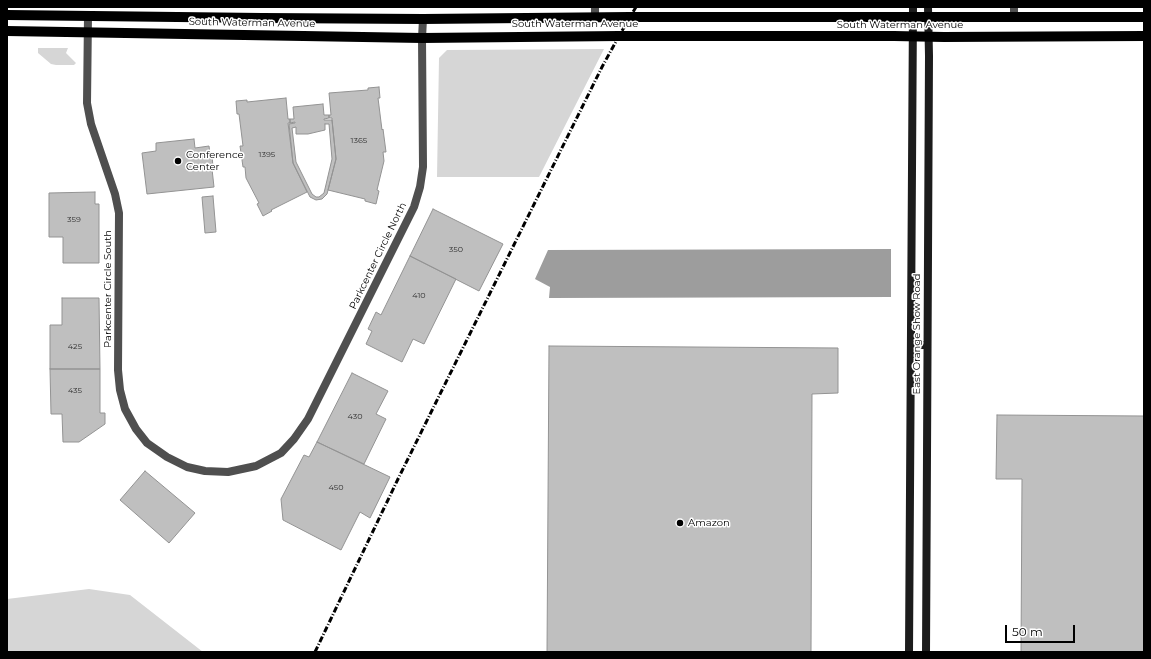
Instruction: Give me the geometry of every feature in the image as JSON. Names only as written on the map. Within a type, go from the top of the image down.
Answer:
[{"type":"main road","name":"South Waterman Avenue","points":[[7,15],[423,19],[595,12],[1014,12],[1144,17]]},
{"type":"main road","name":"East Orange Show Road","points":[[909,652],[913,12]]},
{"type":"main road","name":"East Orange Show Road","points":[[926,652],[928,12]]},
{"type":"main road","name":"South Waterman Avenue","points":[[7,31],[422,38],[619,36],[1144,36]]},
{"type":"main road","points":[[911,345],[927,345]]},
{"type":"street","name":"Parkcenter Circle South","points":[[88,16],[87,103],[91,124],[116,194],[119,213],[118,370],[120,390],[125,409],[136,429],[147,443],[166,457],[187,467],[205,471],[228,472],[256,466]]},
{"type":"street","name":"Parkcenter Circle North","points":[[256,466],[281,453],[294,439],[308,419],[414,207],[420,188],[423,167],[423,19]]},
{"type":"shaded area","points":[[38,48],[68,48],[66,53],[76,63],[74,65],[51,64],[38,53]]},
{"type":"shaded area","points":[[604,49],[539,177],[437,177],[439,58],[447,50]]},
{"type":"shaded area","points":[[891,249],[891,297],[549,298],[550,287],[535,279],[548,250]]},
{"type":"shaded area","points":[[89,589],[130,595],[203,652],[7,652],[7,599]]},
{"type":"building","points":[[379,87],[380,98],[378,98],[386,152],[383,152],[384,161],[377,190],[379,191],[376,204],[365,201],[365,199],[328,190],[336,159],[332,118],[329,118],[329,115],[331,115],[329,93],[368,90],[368,88]]},
{"type":"building","points":[[286,98],[288,119],[290,119],[290,123],[288,123],[293,163],[307,192],[271,210],[272,211],[263,216],[257,204],[259,203],[246,178],[245,167],[243,167],[240,146],[243,146],[236,101],[247,100],[247,102]]},
{"type":"building","points":[[323,104],[324,115],[329,115],[329,118],[324,120],[332,120],[336,159],[327,194],[322,199],[316,200],[310,197],[293,163],[289,124],[295,123],[290,123],[290,119],[294,119],[293,107]],"holes":[[[325,124],[329,124],[332,159],[324,193],[319,197],[316,197],[312,194],[296,162],[292,128],[296,127],[296,134],[308,134],[325,130]]]},
{"type":"building","name":"Conference Center","points":[[194,139],[195,148],[209,146],[210,154],[212,154],[214,187],[147,194],[142,153],[156,151],[156,143]]},
{"type":"building","points":[[95,192],[95,204],[99,204],[99,263],[63,263],[63,237],[49,237],[49,193]]},
{"type":"building","name":"Conference Center","points":[[213,196],[216,232],[205,233],[202,197]]},
{"type":"building","points":[[433,209],[503,244],[479,291],[410,256]]},
{"type":"building","points":[[410,256],[456,279],[424,344],[413,339],[402,362],[366,344],[372,331],[368,329],[376,312],[381,315]]},
{"type":"building","points":[[62,298],[99,298],[100,369],[50,369],[50,325],[62,325]]},
{"type":"building","name":"Amazon","points":[[549,346],[838,348],[838,393],[812,394],[811,652],[547,652]]},
{"type":"building","points":[[50,369],[100,369],[100,413],[105,413],[105,424],[79,442],[63,442],[62,414],[51,414]]},
{"type":"building","points":[[352,373],[388,391],[376,414],[386,419],[364,464],[317,442]]},
{"type":"building","points":[[997,415],[1144,416],[1144,652],[1021,652],[1022,479],[996,479]]},
{"type":"building","points":[[317,442],[390,477],[370,518],[360,512],[341,550],[283,520],[281,499],[304,455],[309,457]]},
{"type":"building","points":[[145,471],[195,513],[169,543],[120,500]]},
{"type":"railway","points":[[315,652],[398,479],[602,67],[636,7]]},
{"type":"place","name":"Conference Center","points":[[178,161]]},
{"type":"place","name":"Amazon","points":[[680,523]]}]
